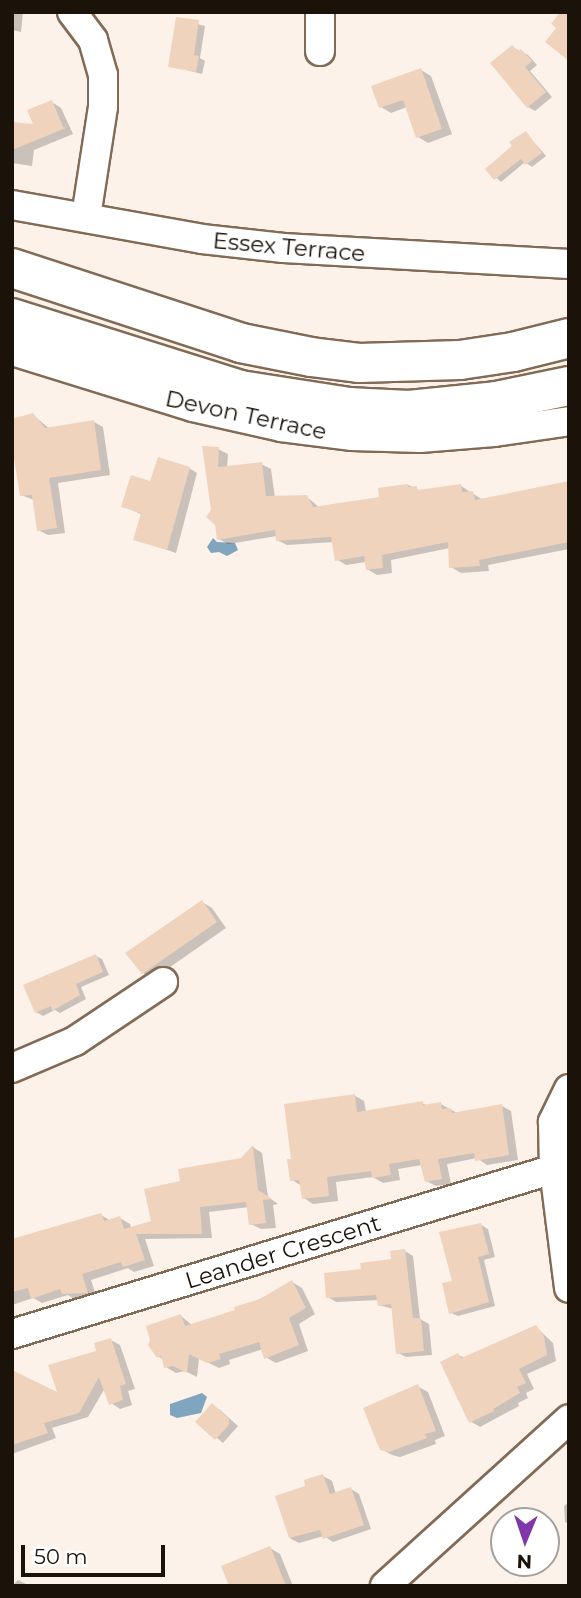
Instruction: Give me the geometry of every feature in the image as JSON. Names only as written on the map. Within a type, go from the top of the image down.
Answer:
[{"type":"highway","points":[[12,268],[241,343],[311,357],[411,364],[513,352],[569,338]]},
{"type":"highway","points":[[12,318],[240,390],[348,407],[443,414],[528,408],[569,401]]},
{"type":"highway","points":[[409,410],[496,401],[569,386]]},
{"type":"street","points":[[72,12],[93,40],[103,75],[103,107],[86,217]]},
{"type":"street","points":[[320,12],[320,51]]},
{"type":"street","name":"Essex Terrace","points":[[12,205],[202,239],[284,248],[569,264]]},
{"type":"street","name":"Devon Terrace","points":[[12,351],[193,407],[281,427],[341,435],[420,438],[494,432],[569,421]]},
{"type":"street","points":[[12,1068],[75,1041],[163,982]]},
{"type":"street","points":[[569,1089],[563,1096],[553,1122],[554,1169],[569,1288]]},
{"type":"street","name":"Leander Crescent","points":[[12,1335],[554,1169]]},
{"type":"street","points":[[385,1586],[569,1419]]},
{"type":"water","points":[[213,538],[217,542],[235,543],[238,550],[227,556],[219,552],[211,553],[207,547]]},
{"type":"water","points":[[202,1393],[207,1397],[201,1413],[177,1418],[170,1415],[170,1404]]},
{"type":"building","points":[[560,12],[569,12],[569,61],[545,42],[556,28],[551,24]]},
{"type":"building","points":[[176,17],[199,20],[194,55],[199,56],[196,72],[168,67]]},
{"type":"building","points":[[512,45],[518,51],[521,49],[532,61],[525,67],[546,92],[527,108],[490,63]]},
{"type":"building","points":[[421,68],[442,129],[416,138],[403,100],[379,108],[371,86]]},
{"type":"building","points":[[52,100],[63,127],[66,128],[12,150],[12,122],[33,124],[27,110]]},
{"type":"building","points":[[526,131],[542,153],[525,165],[521,159],[494,180],[485,169],[512,146],[509,142]]},
{"type":"building","points":[[33,413],[45,428],[94,420],[101,470],[49,478],[57,528],[37,531],[32,495],[20,496],[12,445],[12,419]]},
{"type":"building","points":[[202,446],[219,447],[218,467],[262,462],[266,496],[307,495],[313,507],[379,497],[378,488],[408,484],[409,487],[417,486],[417,490],[461,484],[462,492],[473,491],[475,500],[569,481],[569,542],[479,560],[480,566],[449,568],[448,542],[382,555],[383,568],[366,570],[364,556],[335,561],[331,537],[276,541],[275,530],[217,540],[215,525],[206,517],[211,510]]},
{"type":"building","points":[[158,457],[190,467],[167,550],[133,540],[141,513],[121,507],[131,475],[150,481]]},
{"type":"building","points":[[202,900],[217,922],[142,974],[125,953]]},
{"type":"building","points":[[96,954],[103,972],[76,984],[80,995],[52,1011],[51,1006],[35,1013],[23,985]]},
{"type":"building","points":[[355,1094],[357,1112],[423,1101],[423,1105],[441,1102],[442,1109],[451,1108],[452,1113],[502,1104],[509,1155],[475,1161],[474,1153],[438,1159],[442,1179],[425,1182],[419,1159],[389,1164],[391,1175],[372,1178],[371,1171],[327,1177],[329,1196],[302,1199],[299,1180],[290,1181],[287,1159],[291,1159],[284,1104]]},
{"type":"building","points":[[253,1145],[258,1190],[272,1199],[263,1200],[266,1223],[249,1225],[246,1202],[200,1207],[202,1234],[136,1234],[145,1260],[123,1267],[121,1262],[82,1274],[88,1293],[62,1294],[60,1289],[31,1299],[28,1288],[12,1292],[12,1239],[101,1213],[104,1221],[120,1216],[124,1229],[151,1221],[144,1189],[180,1181],[178,1169],[241,1158]]},
{"type":"building","points":[[481,1223],[489,1254],[478,1257],[489,1302],[449,1314],[442,1283],[452,1281],[439,1232]]},
{"type":"building","points":[[405,1249],[413,1318],[421,1318],[424,1351],[396,1354],[391,1304],[378,1306],[376,1295],[326,1298],[324,1273],[361,1269],[360,1263],[391,1259],[390,1251]]},
{"type":"building","points":[[292,1280],[306,1308],[289,1318],[299,1345],[264,1359],[259,1342],[219,1354],[221,1359],[207,1363],[189,1354],[187,1373],[173,1366],[164,1368],[161,1355],[157,1358],[148,1345],[150,1340],[146,1326],[181,1314],[185,1326],[235,1310],[234,1307],[260,1299]]},
{"type":"building","points":[[536,1325],[544,1336],[547,1355],[519,1369],[526,1383],[517,1387],[520,1393],[493,1409],[494,1411],[469,1423],[440,1362],[458,1353],[461,1358]]},
{"type":"building","points":[[111,1338],[126,1384],[120,1386],[123,1400],[109,1405],[99,1377],[79,1413],[44,1423],[48,1433],[12,1445],[12,1370],[57,1392],[48,1365],[96,1351],[94,1343]]},
{"type":"building","points":[[418,1384],[436,1431],[425,1434],[427,1438],[389,1452],[380,1450],[363,1408]]},
{"type":"building","points":[[212,1403],[229,1419],[229,1425],[215,1440],[195,1422]]},
{"type":"building","points":[[323,1474],[330,1494],[351,1487],[364,1525],[323,1539],[320,1530],[289,1538],[275,1496],[305,1486],[304,1480]]},
{"type":"building","points":[[270,1546],[286,1586],[229,1586],[221,1566]]}]
